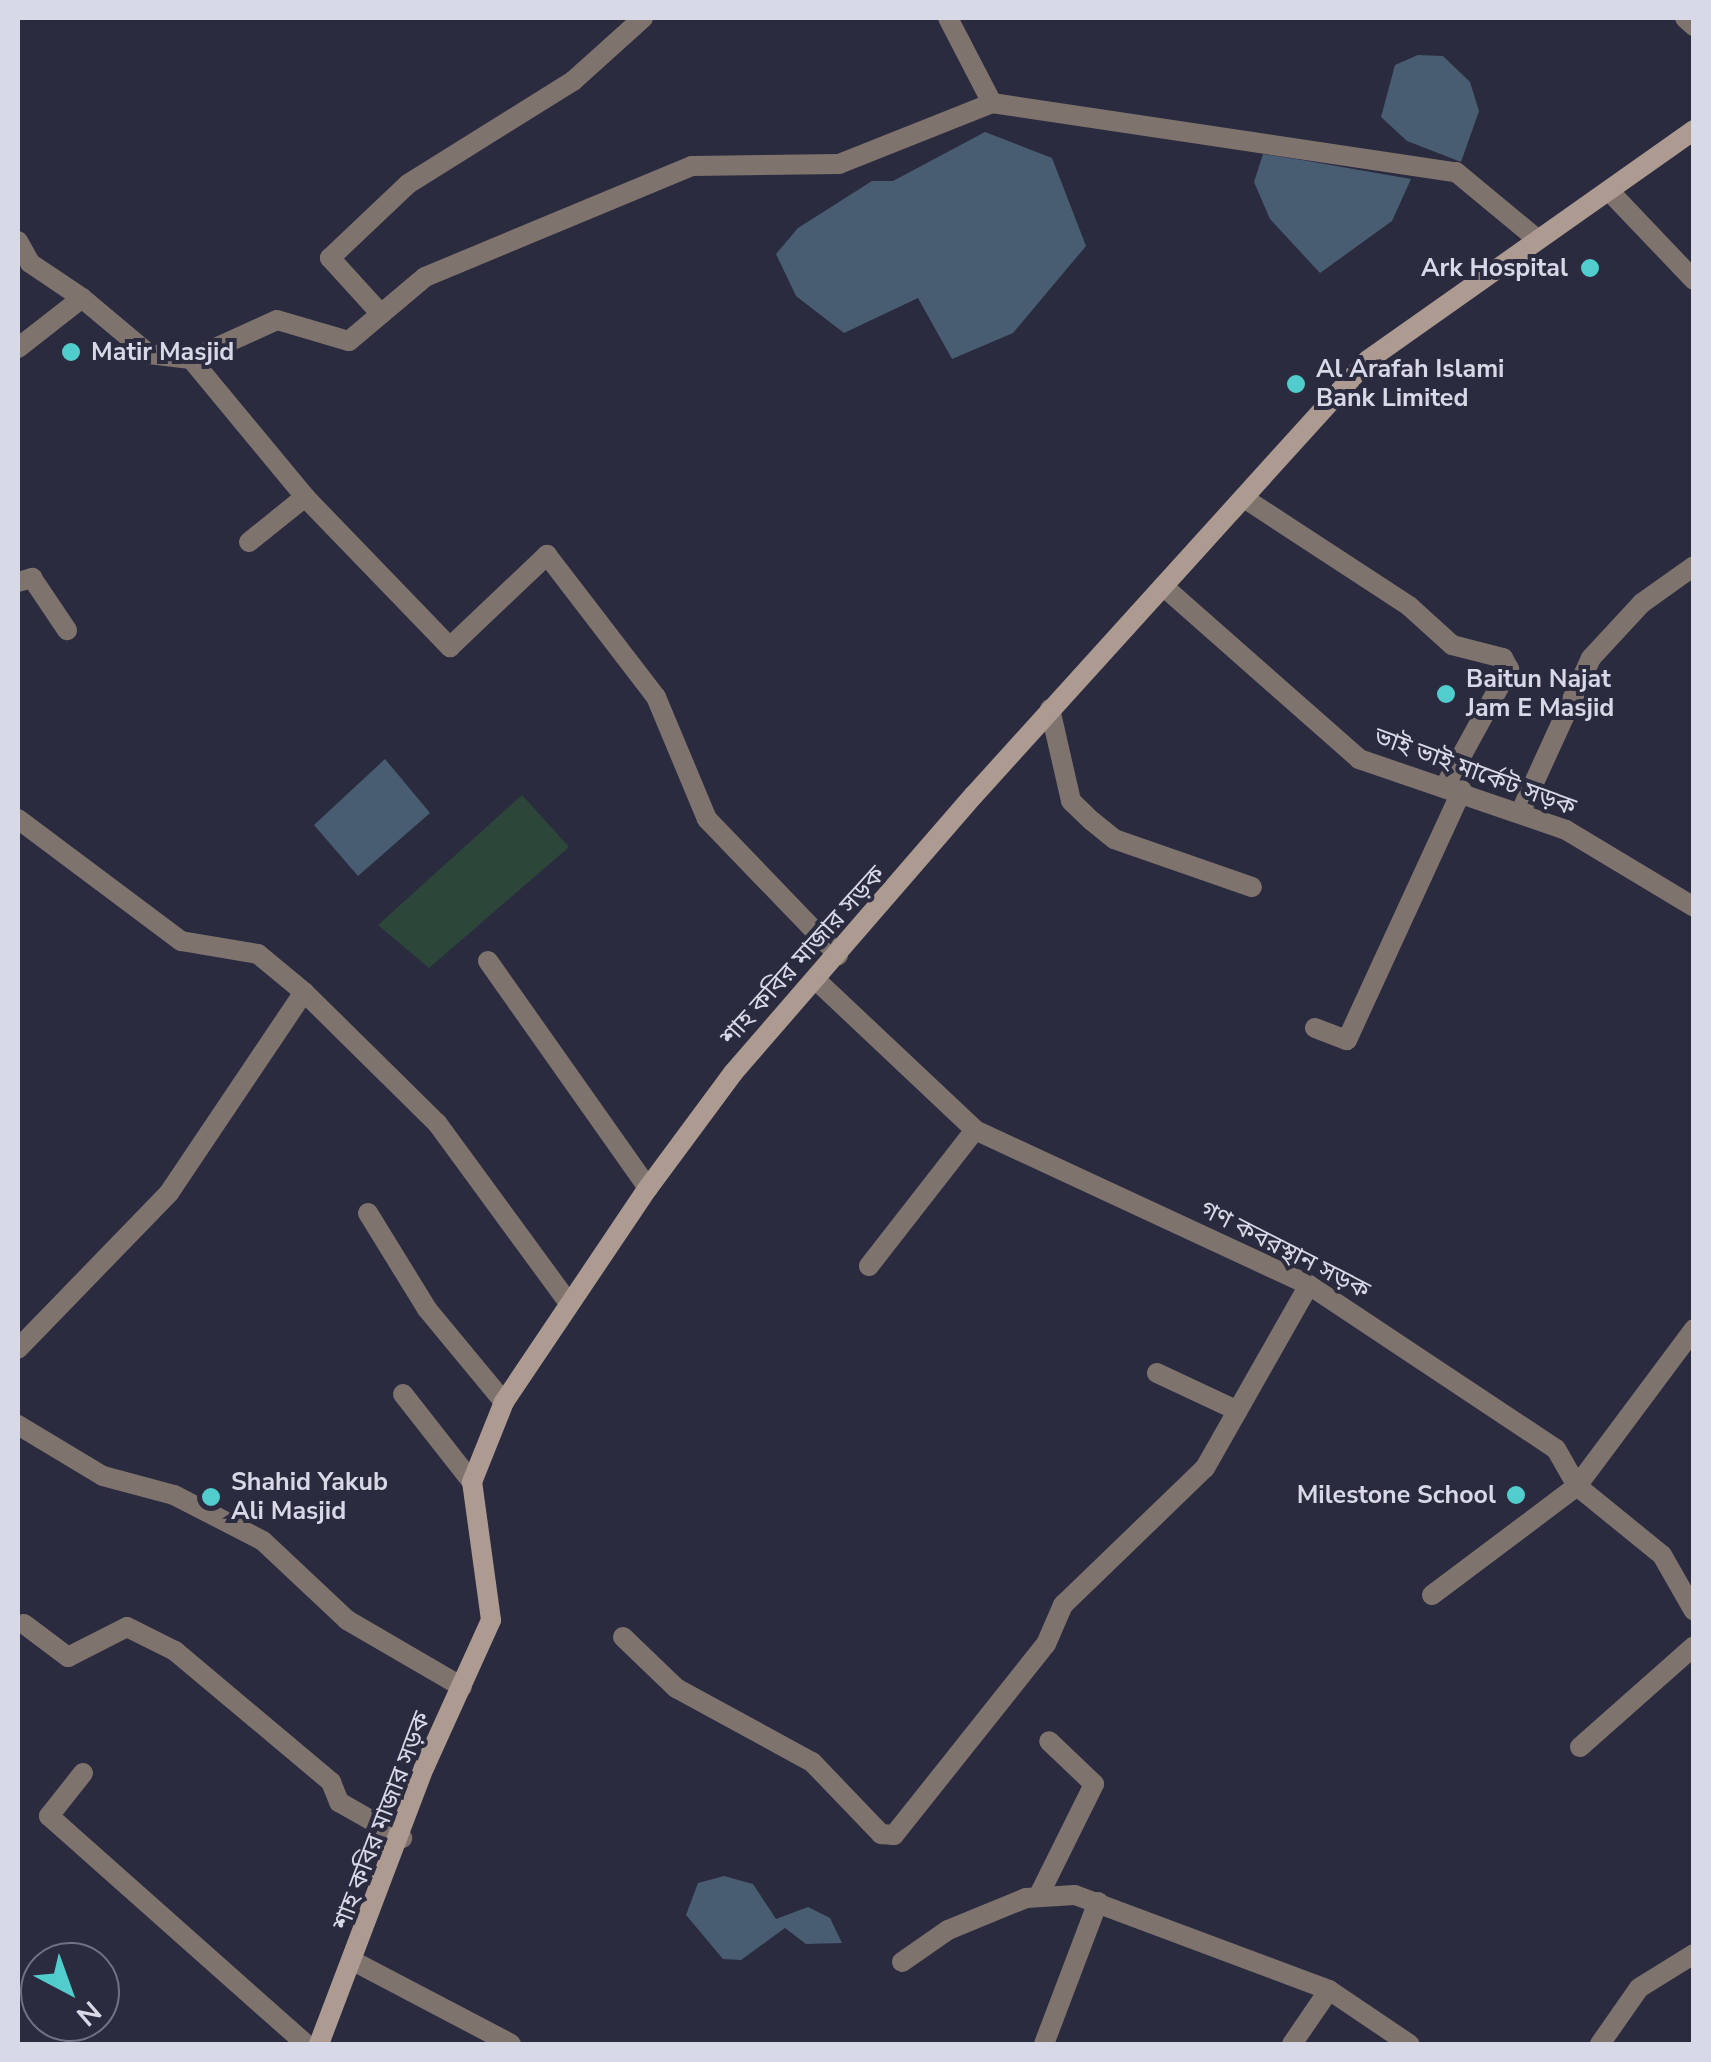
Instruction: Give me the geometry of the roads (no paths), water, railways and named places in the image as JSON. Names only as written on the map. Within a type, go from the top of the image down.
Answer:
[{"type":"main road","name":"শাহ কবির মাজার সড়ক","points":[[319,2044],[462,1687],[482,1652],[493,1592],[472,1482],[504,1402],[648,1188],[815,979],[1050,710],[1247,500],[1368,360],[1537,239],[1612,194],[1694,130]]},
{"type":"street","points":[[382,314],[330,258],[408,184],[573,82],[643,18]]},
{"type":"street","points":[[948,18],[992,103]]},
{"type":"street","points":[[1685,18],[1694,26]]},
{"type":"street","points":[[18,241],[30,263],[82,298],[149,354],[190,360],[277,320],[349,341],[425,277],[692,166],[839,164],[992,103],[1456,172],[1537,239]]},
{"type":"street","points":[[1612,194],[1694,280]]},
{"type":"street","points":[[18,348],[82,298]]},
{"type":"street","points":[[190,360],[305,497],[450,646],[547,555],[656,697],[707,819],[838,954]]},
{"type":"street","points":[[249,542],[305,497]]},
{"type":"street","points":[[1247,500],[1409,606],[1452,646],[1504,658],[1509,669],[1346,1040],[1315,1028]]},
{"type":"street","points":[[1521,811],[1590,658],[1642,603],[1694,566]]},
{"type":"street","points":[[18,582],[32,578],[67,630]]},
{"type":"street","name":"ভাই ভাই মার্কেট সড়ক","points":[[1163,586],[1359,759],[1521,811],[1694,907]]},
{"type":"street","points":[[1050,710],[1071,801],[1092,821],[1114,840],[1252,886]]},
{"type":"street","points":[[18,819],[181,941],[258,954],[304,992],[437,1123],[568,1302]]},
{"type":"street","points":[[488,961],[648,1188]]},
{"type":"street","name":"গণ কবরস্থান সড়ক","points":[[815,979],[975,1130],[1310,1284],[1556,1450],[1577,1486],[1662,1555],[1694,1611]]},
{"type":"street","points":[[18,1349],[169,1192],[304,992]]},
{"type":"street","points":[[870,1266],[975,1130]]},
{"type":"street","points":[[368,1214],[427,1308],[504,1402]]},
{"type":"street","points":[[624,1637],[676,1688],[812,1762],[881,1834],[894,1834],[1046,1644],[1063,1605],[1167,1512],[1238,1411],[1310,1284]]},
{"type":"street","points":[[1432,1594],[1577,1486],[1694,1328]]},
{"type":"street","points":[[1157,1373],[1238,1411]]},
{"type":"street","points":[[403,1394],[472,1482]]},
{"type":"street","points":[[18,1425],[103,1476],[174,1495],[263,1542],[346,1620],[462,1687]]},
{"type":"street","points":[[24,1624],[68,1657],[127,1627],[174,1651],[331,1782],[340,1802],[402,1838]]},
{"type":"street","points":[[1580,1747],[1694,1646]]},
{"type":"street","points":[[1038,1897],[1094,1784],[1050,1740]]},
{"type":"street","points":[[83,1773],[49,1816],[306,2044]]},
{"type":"street","points":[[902,1962],[948,1930],[1038,1897],[1098,1902],[1329,1990],[1409,2044]]},
{"type":"street","points":[[1044,2044],[1098,1902]]},
{"type":"street","points":[[1600,2044],[1639,1988],[1694,1954]]},
{"type":"street","points":[[355,1962],[511,2044]]},
{"type":"street","points":[[1292,2044],[1329,1990]]},
{"type":"water","points":[[1418,55],[1443,56],[1470,82],[1479,111],[1461,162],[1407,141],[1381,117],[1395,65]]},
{"type":"water","points":[[985,132],[1052,158],[1086,246],[1013,333],[952,359],[918,298],[844,333],[796,296],[776,254],[798,228],[872,181],[893,181]]},
{"type":"water","points":[[1263,154],[1411,179],[1392,221],[1320,273],[1270,219],[1254,182]]},
{"type":"water","points":[[385,759],[430,813],[358,876],[314,825]]},
{"type":"water","points":[[724,1876],[753,1884],[776,1919],[808,1907],[830,1918],[842,1943],[806,1944],[785,1928],[741,1960],[723,1959],[686,1915],[698,1883]]},
{"type":"place","name":"Ark Hospital","points":[[1590,268]]},
{"type":"place","name":"Matir Masjid","points":[[71,352]]},
{"type":"place","name":"Al Arafah Islami Bank Limited","points":[[1296,384]]},
{"type":"place","name":"Baitun Najat Jam E Masjid","points":[[1446,694]]},
{"type":"place","name":"Milestone School","points":[[1516,1495]]},
{"type":"place","name":"Shahid Yakub Ali Masjid","points":[[211,1497]]}]
